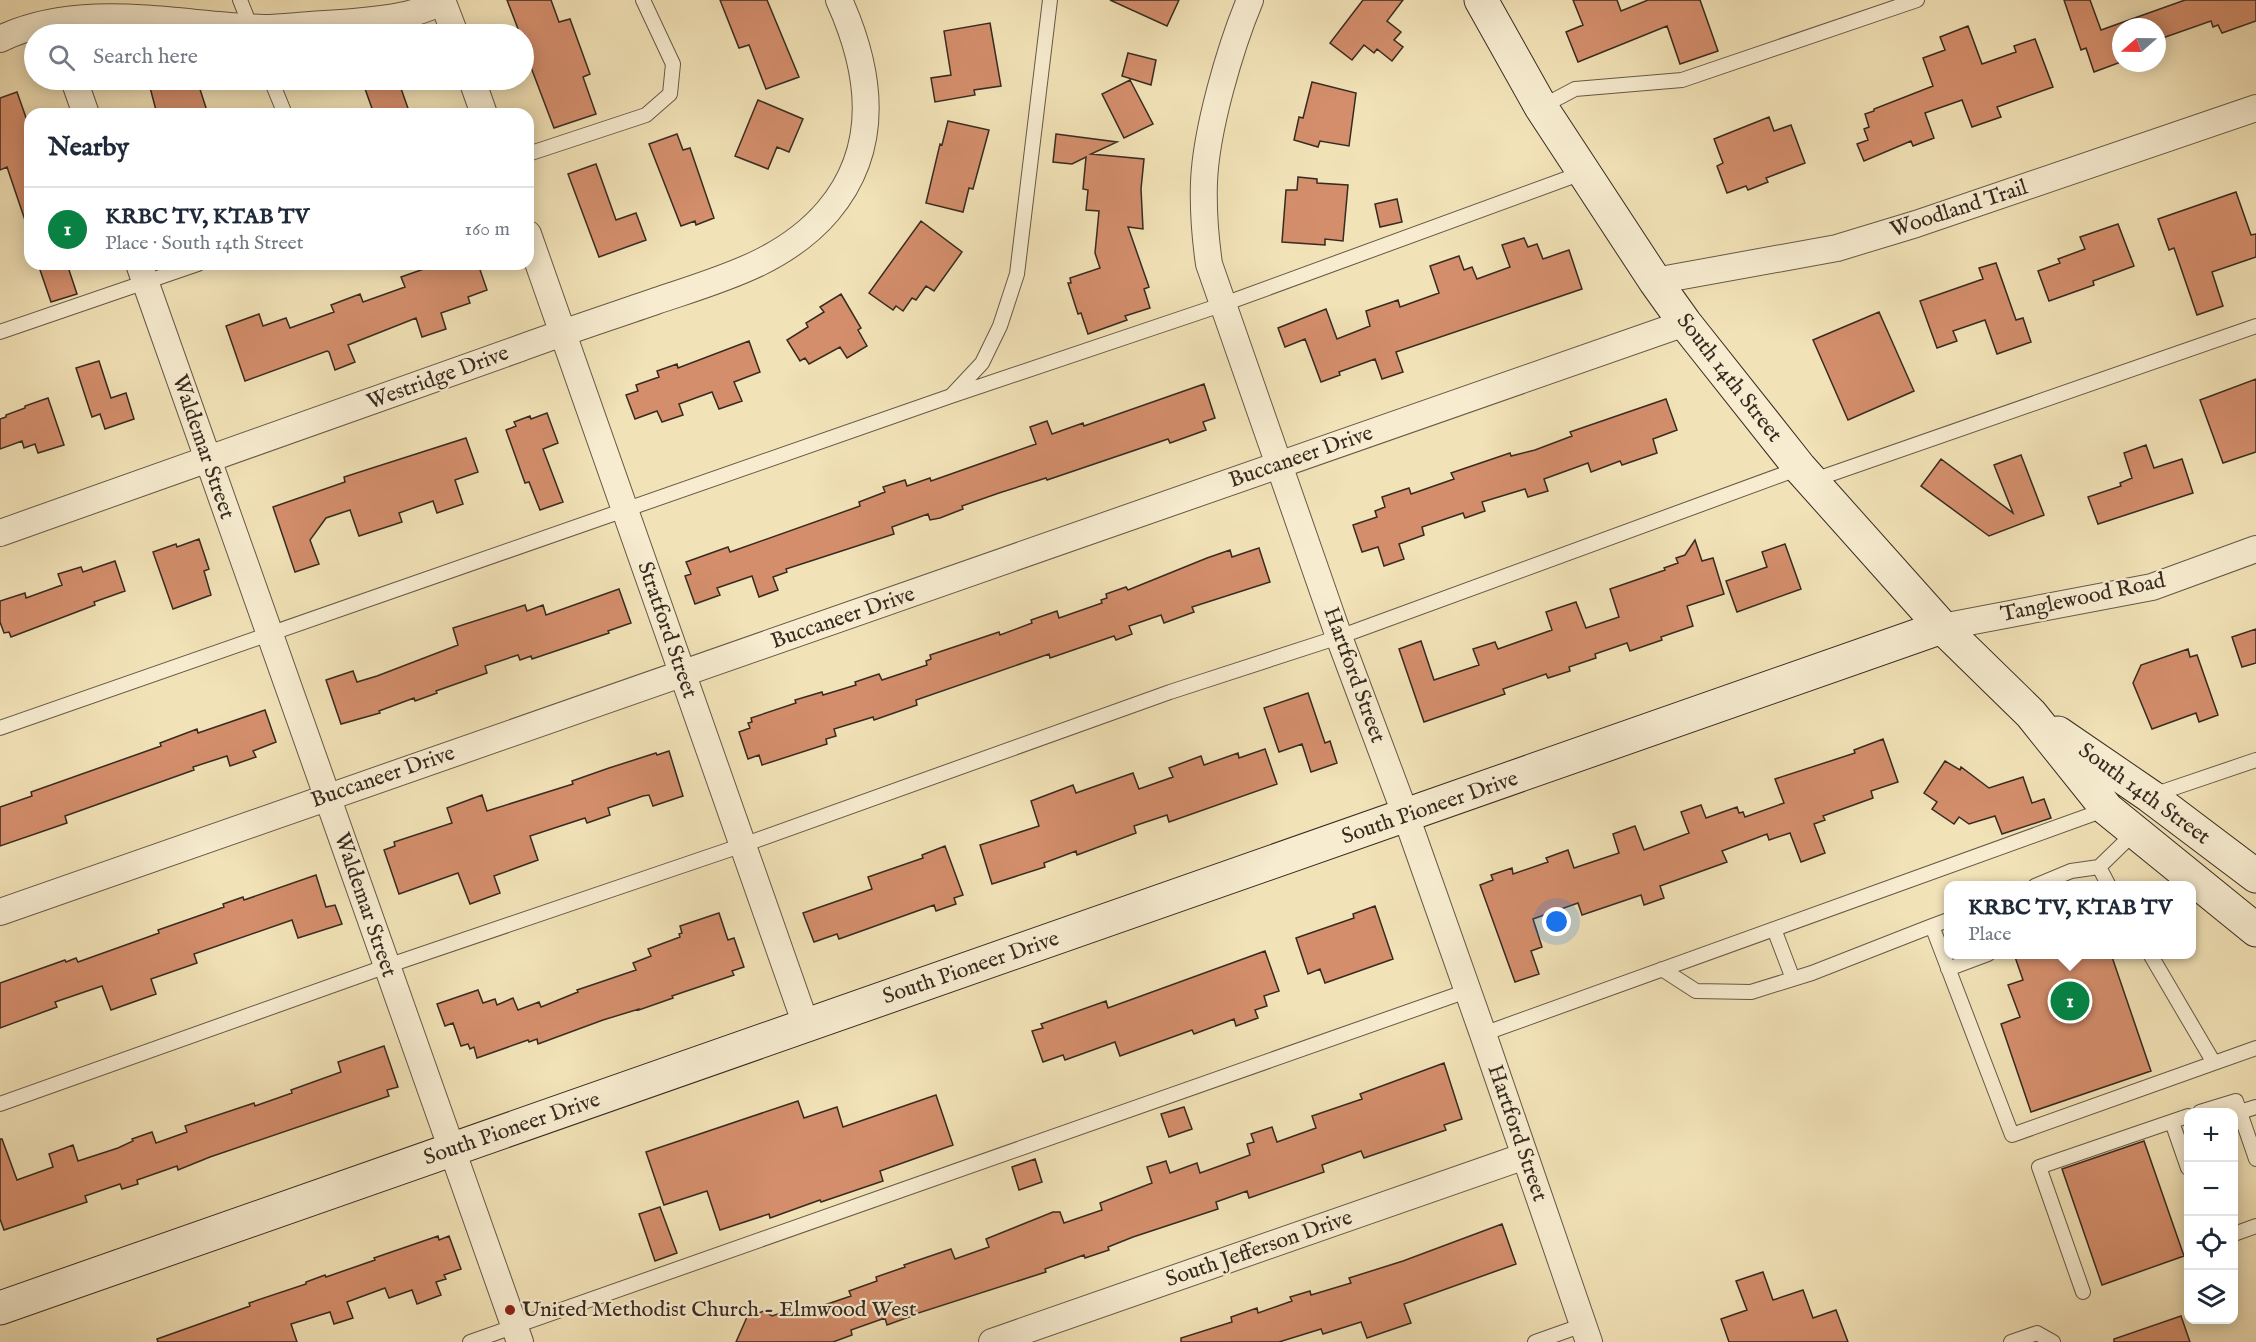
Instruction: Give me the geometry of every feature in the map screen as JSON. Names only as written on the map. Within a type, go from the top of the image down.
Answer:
[{"type":"street","name":"Westridge Drive","points":[[0,533],[765,262],[797,241],[828,211],[848,181],[861,147],[867,113],[860,57],[839,0]]},
{"type":"street","name":"Hartford Street","points":[[1251,0],[1224,81],[1208,145],[1204,180],[1204,226],[1209,264],[1339,637],[1406,816],[1483,1034],[1586,1334]]},
{"type":"street","name":"South 14th Street","points":[[1481,0],[1541,107],[1582,173],[1655,281],[1685,323],[1805,474],[1942,627],[2031,714],[2107,809],[2196,881]]},
{"type":"street","points":[[317,24],[402,16],[443,1],[451,24]]},
{"type":"street","points":[[34,24],[52,18],[134,14],[203,24]]},
{"type":"street","points":[[0,39],[24,28]]},
{"type":"street","points":[[78,90],[84,108]]},
{"type":"street","points":[[476,90],[482,108]]},
{"type":"street","name":"Woodland Trail","points":[[1655,281],[1837,248],[1916,224],[2256,108]]},
{"type":"street","name":"Stratford Street","points":[[534,250],[806,1025]]},
{"type":"street","name":"Waldemar Street","points":[[142,273],[517,1334]]},
{"type":"street","name":"Buccaneer Drive","points":[[0,912],[1685,323]]},
{"type":"street","name":"Tanglewood Road","points":[[1942,627],[2152,587],[2256,549]]},
{"type":"street","name":"South Pioneer Drive","points":[[0,1308],[1942,627]]},
{"type":"street","name":"South 14th Street","points":[[2031,714],[2150,796],[2256,876]]},
{"type":"street","points":[[2107,809],[2150,796]]},
{"type":"street","name":"South 14th Street","points":[[2196,881],[2256,930]]},
{"type":"street","name":"South Jefferson Drive","points":[[992,1342],[1525,1156]]},
{"type":"lane","points":[[240,0],[249,24]]},
{"type":"lane","points":[[534,152],[646,115],[669,94],[673,64],[643,0]]},
{"type":"lane","points":[[951,396],[982,363],[1000,326],[1017,274],[1050,0]]},
{"type":"lane","points":[[1541,107],[1575,89],[1682,80],[1917,0]]},
{"type":"lane","points":[[275,90],[283,108]]},
{"type":"lane","points":[[0,728],[951,396],[1224,304],[1582,173]]},
{"type":"lane","points":[[0,332],[142,273],[161,270]]},
{"type":"lane","points":[[0,1104],[387,966],[743,845],[1170,692],[1339,637],[1805,474],[2256,326]]},
{"type":"lane","points":[[2150,796],[2256,760]]},
{"type":"lane","points":[[1483,1034],[2107,809]]},
{"type":"lane","points":[[2046,881],[2072,871],[2099,867],[2135,832]]},
{"type":"lane","points":[[2099,867],[2107,881]]},
{"type":"lane","points":[[1662,969],[1696,991],[1751,992],[1792,979],[1944,922]]},
{"type":"lane","points":[[1932,926],[1944,958]]},
{"type":"lane","points":[[1774,929],[1792,979]]},
{"type":"lane","points":[[1944,959],[2012,1135],[2256,1048]]},
{"type":"lane","points":[[1948,969],[1975,959]]},
{"type":"lane","points":[[2153,959],[2214,1063]]},
{"type":"lane","points":[[470,1342],[517,1334],[1467,991]]},
{"type":"lane","points":[[2215,1108],[2236,1101],[2256,1159]]},
{"type":"lane","points":[[2240,1112],[2256,1107]]},
{"type":"lane","points":[[2083,1292],[2039,1167],[2184,1118]]},
{"type":"lane","points":[[2172,1122],[2186,1162]]},
{"type":"lane","points":[[2238,1233],[2256,1226]]},
{"type":"lane","points":[[2011,1342],[2037,1333],[2053,1342]]},
{"type":"lane","points":[[1535,1342],[1586,1334]]},
{"type":"building","points":[[507,0],[551,0],[559,22],[570,19],[590,74],[583,77],[596,114],[554,128],[534,75],[534,24],[516,24]]},
{"type":"building","points":[[720,0],[767,0],[799,77],[766,89],[749,45],[739,48]]},
{"type":"building","points":[[1110,0],[1179,0],[1167,26]]},
{"type":"building","points":[[1363,0],[1403,0],[1387,21],[1401,32],[1394,40],[1403,47],[1392,61],[1377,49],[1374,53],[1364,45],[1352,60],[1330,43]]},
{"type":"building","points":[[1573,0],[1617,0],[1621,11],[1648,0],[1700,0],[1718,51],[1680,64],[1667,26],[1578,62],[1566,32],[1583,25]]},
{"type":"building","points":[[2064,0],[2090,0],[2101,30],[2112,26],[2112,65],[2094,72],[2086,48],[2081,50]]},
{"type":"building","points":[[2185,0],[2256,0],[2256,21],[2222,33],[2218,25],[2213,27],[2211,21],[2166,37],[2166,18],[2135,18]]},
{"type":"building","points":[[990,23],[1001,86],[974,90],[975,95],[935,102],[931,78],[951,75],[944,31]]},
{"type":"building","points":[[1968,26],[1982,64],[2016,52],[2014,46],[2035,39],[2053,87],[1997,107],[2001,117],[1972,127],[1962,100],[1925,113],[1934,138],[1913,146],[1911,141],[1864,161],[1857,144],[1868,140],[1864,129],[1869,127],[1865,114],[1933,86],[1923,58],[1945,50],[1940,37]]},
{"type":"building","points":[[1128,53],[1156,60],[1151,85],[1122,76]]},
{"type":"building","points":[[1130,80],[1153,124],[1124,138],[1102,94]]},
{"type":"building","points":[[1312,82],[1356,93],[1349,146],[1320,141],[1318,147],[1294,140],[1299,117],[1303,118]]},
{"type":"building","points":[[151,90],[200,90],[206,108],[155,108]]},
{"type":"building","points":[[365,90],[402,90],[408,108],[372,108]]},
{"type":"building","points":[[17,92],[24,112],[24,217],[7,167],[0,170],[0,98]]},
{"type":"building","points":[[758,100],[803,119],[789,152],[777,147],[768,169],[735,156]]},
{"type":"building","points":[[1769,117],[1774,131],[1791,125],[1805,163],[1766,178],[1768,182],[1748,190],[1746,186],[1727,193],[1717,166],[1723,163],[1714,139]]},
{"type":"building","points":[[948,121],[989,130],[973,189],[969,188],[963,212],[926,203]]},
{"type":"building","points":[[677,134],[683,150],[690,148],[714,218],[696,225],[695,221],[681,226],[649,144]]},
{"type":"building","points":[[1056,134],[1117,142],[1091,154],[1144,159],[1141,189],[1143,229],[1128,227],[1149,287],[1144,289],[1150,308],[1125,316],[1127,320],[1088,334],[1081,313],[1078,314],[1068,283],[1071,283],[1070,278],[1100,268],[1095,253],[1099,211],[1086,210],[1088,190],[1083,189],[1086,157],[1072,164],[1053,162]]},
{"type":"building","points":[[596,164],[616,220],[636,213],[646,240],[599,257],[568,174]]},
{"type":"building","points":[[1298,177],[1317,179],[1317,183],[1348,185],[1343,241],[1325,239],[1325,245],[1282,242],[1286,190],[1297,190]]},
{"type":"building","points":[[2236,192],[2251,235],[2256,234],[2256,257],[2212,272],[2223,306],[2197,315],[2174,248],[2169,250],[2158,219]]},
{"type":"building","points":[[1397,199],[1402,222],[1380,227],[1375,204]]},
{"type":"building","points":[[921,221],[962,252],[934,291],[926,286],[916,300],[912,298],[903,311],[896,306],[893,310],[869,293]]},
{"type":"building","points":[[2118,224],[2134,266],[2093,281],[2094,285],[2049,301],[2038,271],[2060,263],[2058,259],[2085,249],[2080,237]]},
{"type":"building","points":[[1524,238],[1528,247],[1537,244],[1543,259],[1569,250],[1582,289],[1396,352],[1403,372],[1382,379],[1375,359],[1339,372],[1340,375],[1321,382],[1305,339],[1285,347],[1278,328],[1326,309],[1337,339],[1370,326],[1366,311],[1398,300],[1400,307],[1439,293],[1430,266],[1459,256],[1464,270],[1472,267],[1477,279],[1510,267],[1502,245]]},
{"type":"building","points":[[1996,263],[2016,320],[2023,318],[2031,342],[1997,354],[1985,320],[1953,331],[1957,341],[1937,348],[1920,301],[1983,279],[1979,268]]},
{"type":"building","points":[[40,270],[69,270],[77,294],[51,302]]},
{"type":"building","points":[[421,270],[480,270],[487,290],[468,297],[470,303],[441,313],[446,329],[422,337],[416,318],[348,345],[355,362],[335,370],[327,351],[245,381],[226,326],[259,314],[263,326],[286,318],[290,328],[334,312],[331,305],[360,294],[363,302],[405,287],[401,277]]},
{"type":"building","points":[[841,294],[861,328],[858,330],[867,346],[847,358],[840,347],[809,364],[805,358],[800,361],[787,340],[808,327],[806,323],[824,312],[820,307]]},
{"type":"building","points":[[1879,312],[1914,391],[1848,420],[1813,340]]},
{"type":"building","points":[[749,341],[760,372],[734,382],[742,401],[719,409],[712,392],[679,404],[683,415],[662,422],[657,411],[635,419],[626,395],[638,391],[636,385],[659,377],[657,371],[677,364],[678,368]]},
{"type":"building","points":[[99,361],[111,398],[126,393],[134,419],[105,429],[100,414],[92,417],[76,368]]},
{"type":"building","points":[[2256,379],[2256,452],[2223,463],[2200,400]]},
{"type":"building","points":[[1204,384],[1215,418],[1203,422],[1206,430],[1170,443],[1168,439],[1047,480],[1046,478],[999,493],[962,506],[963,509],[940,518],[930,520],[928,514],[892,527],[894,534],[786,569],[787,572],[773,577],[778,590],[759,597],[752,576],[717,588],[720,595],[695,604],[685,576],[691,574],[686,562],[728,547],[730,552],[860,506],[859,502],[885,492],[883,487],[905,480],[907,486],[930,478],[931,481],[1036,444],[1030,427],[1047,421],[1052,434],[1083,423],[1084,426]]},
{"type":"building","points":[[48,398],[64,445],[38,453],[35,444],[24,448],[22,441],[0,449],[0,419],[25,406]]},
{"type":"building","points":[[1666,399],[1677,430],[1653,439],[1657,453],[1622,465],[1620,461],[1591,472],[1588,463],[1544,479],[1548,491],[1528,497],[1525,489],[1482,502],[1485,511],[1465,518],[1463,513],[1422,527],[1424,535],[1399,544],[1404,559],[1384,566],[1378,547],[1362,552],[1353,525],[1377,517],[1375,511],[1385,507],[1382,497],[1409,488],[1411,494],[1454,479],[1451,473],[1510,453],[1511,456],[1535,450],[1572,436],[1570,432]]},
{"type":"building","points":[[547,413],[558,443],[543,449],[563,502],[540,510],[529,482],[525,483],[506,430],[516,426],[514,422]]},
{"type":"building","points":[[466,438],[478,472],[455,480],[463,504],[437,513],[433,501],[399,513],[402,522],[359,536],[350,510],[326,518],[310,540],[319,564],[295,572],[273,507],[345,482],[344,477]]},
{"type":"building","points":[[2146,445],[2154,468],[2182,459],[2193,493],[2098,524],[2088,497],[2121,486],[2120,483],[2132,478],[2124,453]]},
{"type":"building","points":[[2021,455],[2044,515],[1989,536],[1921,486],[1941,459],[2013,513],[1994,465]]},
{"type":"building","points":[[199,539],[209,569],[204,571],[211,595],[173,609],[153,552]]},
{"type":"building","points":[[1695,540],[1702,561],[1713,558],[1724,594],[1687,606],[1693,626],[1630,651],[1627,643],[1595,654],[1596,658],[1569,667],[1570,671],[1548,678],[1546,674],[1503,689],[1505,694],[1424,722],[1399,649],[1421,641],[1434,680],[1479,665],[1473,649],[1495,642],[1498,649],[1552,630],[1546,612],[1576,602],[1586,628],[1619,617],[1610,589],[1665,570],[1664,568],[1678,563],[1676,558],[1685,555]]},
{"type":"building","points":[[1785,544],[1801,589],[1737,612],[1726,581],[1767,567],[1762,552]]},
{"type":"building","points":[[1259,548],[1270,582],[1192,607],[1194,612],[1164,623],[1161,615],[1129,626],[1132,634],[1116,640],[1114,636],[1050,658],[1049,654],[916,700],[917,705],[874,720],[873,717],[834,729],[836,736],[826,739],[827,744],[762,765],[759,755],[748,759],[739,732],[750,728],[748,723],[752,722],[751,718],[796,703],[795,700],[822,692],[823,695],[856,685],[855,682],[879,674],[882,680],[927,665],[926,661],[931,659],[930,655],[999,632],[1000,635],[1057,611],[1059,618],[1102,603],[1101,600],[1107,598],[1106,594],[1126,587],[1128,590],[1230,550],[1232,557]]},
{"type":"building","points":[[115,561],[125,591],[11,637],[9,632],[4,633],[0,622],[0,601],[25,593],[26,598],[62,585],[58,574],[81,567],[83,572]]},
{"type":"building","points":[[619,589],[631,623],[608,631],[609,633],[532,659],[531,656],[520,660],[518,655],[485,666],[487,673],[415,701],[414,698],[379,711],[380,713],[341,724],[326,680],[353,671],[357,682],[377,676],[458,645],[453,628],[525,605],[527,611],[543,605],[546,615]]},
{"type":"building","points":[[2256,629],[2256,663],[2242,667],[2232,637]]},
{"type":"building","points":[[2188,649],[2190,657],[2197,655],[2218,715],[2199,722],[2196,713],[2152,729],[2133,683],[2141,665]]},
{"type":"building","points":[[1308,693],[1325,743],[1330,741],[1337,763],[1311,772],[1302,744],[1279,752],[1264,708]]},
{"type":"building","points":[[265,710],[276,742],[253,751],[256,757],[230,766],[227,756],[193,767],[194,770],[65,816],[67,823],[0,846],[0,807],[32,796],[31,792],[161,746],[160,743],[197,729],[198,733]]},
{"type":"building","points":[[1883,739],[1898,782],[1871,791],[1873,798],[1823,816],[1825,820],[1814,824],[1825,853],[1801,862],[1790,833],[1769,840],[1767,834],[1722,851],[1727,862],[1660,886],[1664,898],[1644,905],[1641,895],[1582,915],[1578,903],[1533,919],[1542,947],[1531,951],[1539,974],[1515,982],[1480,885],[1493,880],[1491,875],[1512,868],[1513,874],[1548,862],[1546,858],[1568,850],[1574,868],[1619,853],[1613,834],[1635,826],[1644,850],[1689,833],[1681,812],[1701,805],[1706,818],[1737,807],[1739,813],[1743,812],[1745,817],[1784,803],[1775,779],[1855,753],[1854,750]]},
{"type":"building","points":[[1265,749],[1277,784],[1169,822],[1167,815],[1134,826],[1136,833],[1077,855],[1076,851],[1044,863],[1045,867],[992,884],[980,845],[1039,826],[1031,801],[1073,785],[1076,793],[1133,773],[1139,789],[1173,777],[1169,768],[1201,756],[1204,765],[1238,753],[1239,758]]},
{"type":"building","points":[[669,751],[683,796],[653,806],[649,795],[643,796],[608,808],[610,815],[587,823],[585,818],[530,836],[538,860],[494,876],[500,893],[470,904],[458,873],[399,894],[384,850],[395,846],[394,842],[452,823],[447,808],[482,795],[487,811],[573,784],[572,781],[609,768]]},
{"type":"building","points":[[1945,761],[1960,770],[1961,767],[1989,788],[2023,777],[2032,803],[2044,799],[2051,818],[2002,834],[1995,816],[1969,824],[1959,817],[1954,824],[1932,809],[1937,802],[1924,793]]},
{"type":"building","points":[[945,846],[963,895],[954,898],[956,904],[936,911],[934,905],[839,939],[837,934],[814,942],[803,913],[872,889],[868,877],[923,858],[922,855]]},
{"type":"building","points":[[316,875],[326,907],[335,905],[342,924],[298,938],[292,920],[194,954],[197,963],[151,979],[156,994],[111,1010],[102,986],[55,1002],[57,1007],[0,1028],[0,983],[65,960],[66,962],[76,958],[78,962],[224,907],[223,904],[243,897],[244,900]]},
{"type":"building","points":[[1375,906],[1393,959],[1325,983],[1320,969],[1308,974],[1296,938],[1354,918],[1353,914]]},
{"type":"building","points":[[719,913],[728,940],[734,938],[744,967],[732,971],[734,975],[538,1044],[537,1039],[529,1042],[528,1040],[477,1058],[474,1047],[470,1049],[468,1044],[461,1046],[453,1023],[445,1026],[437,1004],[478,990],[483,1003],[495,999],[497,1005],[513,998],[518,1010],[539,1002],[541,1007],[578,992],[577,990],[636,970],[633,963],[651,956],[648,949],[680,937],[679,934],[682,933],[680,926]]},
{"type":"building","points":[[1265,951],[1279,991],[1264,996],[1267,1006],[1255,1010],[1258,1018],[1236,1026],[1234,1019],[1194,1034],[1192,1030],[1120,1056],[1115,1042],[1065,1060],[1063,1055],[1043,1062],[1032,1031],[1043,1028],[1041,1024],[1106,1001],[1108,1008]]},
{"type":"building","points":[[2016,959],[2113,959],[2151,1071],[2031,1112],[2001,1024],[2020,1017],[2008,985],[2023,980]]},
{"type":"building","points":[[384,1046],[398,1087],[387,1090],[389,1096],[178,1170],[177,1166],[137,1180],[138,1184],[122,1189],[120,1184],[85,1196],[87,1202],[4,1230],[0,1219],[0,1139],[2,1139],[17,1180],[53,1167],[49,1154],[73,1145],[78,1161],[118,1148],[133,1141],[132,1139],[152,1132],[156,1143],[187,1132],[185,1126],[292,1093],[291,1090],[341,1072],[338,1062]]},
{"type":"building","points":[[1444,1063],[1462,1119],[1444,1125],[1446,1130],[1364,1158],[1361,1151],[1322,1165],[1324,1172],[1249,1198],[1247,1191],[1216,1202],[1218,1209],[1133,1237],[1108,1247],[1109,1250],[1085,1258],[1084,1255],[1045,1269],[1046,1272],[887,1325],[885,1318],[851,1330],[852,1335],[833,1342],[736,1342],[747,1317],[764,1311],[772,1316],[787,1311],[789,1317],[851,1296],[849,1291],[877,1281],[876,1277],[905,1267],[904,1265],[951,1249],[955,1259],[989,1247],[986,1239],[1053,1212],[1060,1212],[1064,1223],[1102,1210],[1100,1203],[1152,1183],[1147,1167],[1166,1161],[1170,1173],[1197,1163],[1200,1173],[1250,1155],[1247,1144],[1254,1142],[1251,1134],[1272,1127],[1277,1142],[1316,1128],[1312,1116],[1362,1099],[1360,1094]]},
{"type":"building","points":[[936,1095],[953,1145],[880,1171],[883,1181],[770,1218],[769,1214],[720,1230],[707,1191],[664,1205],[646,1152],[798,1101],[804,1118],[837,1107],[843,1127]]},
{"type":"building","points":[[1184,1107],[1192,1129],[1169,1137],[1161,1114]]},
{"type":"building","points":[[2144,1141],[2184,1256],[2102,1285],[2062,1169]]},
{"type":"building","points":[[1035,1159],[1042,1182],[1019,1190],[1012,1167]]},
{"type":"building","points":[[660,1207],[677,1253],[655,1261],[639,1214]]},
{"type":"building","points":[[1502,1224],[1516,1264],[1404,1304],[1411,1323],[1367,1338],[1361,1322],[1323,1334],[1321,1329],[1279,1342],[1181,1342],[1181,1338],[1232,1322],[1231,1317],[1257,1308],[1258,1313],[1292,1301],[1290,1297],[1310,1291],[1311,1295],[1351,1283],[1349,1278],[1403,1261]]},
{"type":"building","points":[[438,1236],[439,1240],[449,1236],[461,1269],[444,1275],[446,1279],[436,1282],[441,1295],[417,1304],[412,1290],[389,1298],[385,1288],[347,1302],[353,1318],[334,1324],[330,1312],[291,1324],[297,1342],[158,1342],[157,1339],[250,1306],[249,1303]]},
{"type":"building","points":[[1763,1272],[1773,1300],[1803,1290],[1813,1318],[1836,1310],[1848,1342],[1729,1342],[1721,1319],[1747,1310],[1736,1281]]},
{"type":"building","points":[[2181,1316],[2190,1342],[2114,1342],[2114,1339]]},
{"type":"place","name":"KRBC TV, KTAB TV","points":[[2070,1001]]},
{"type":"place","name":"United Methodist Church - Elmwood West","points":[[510,1310]]}]
